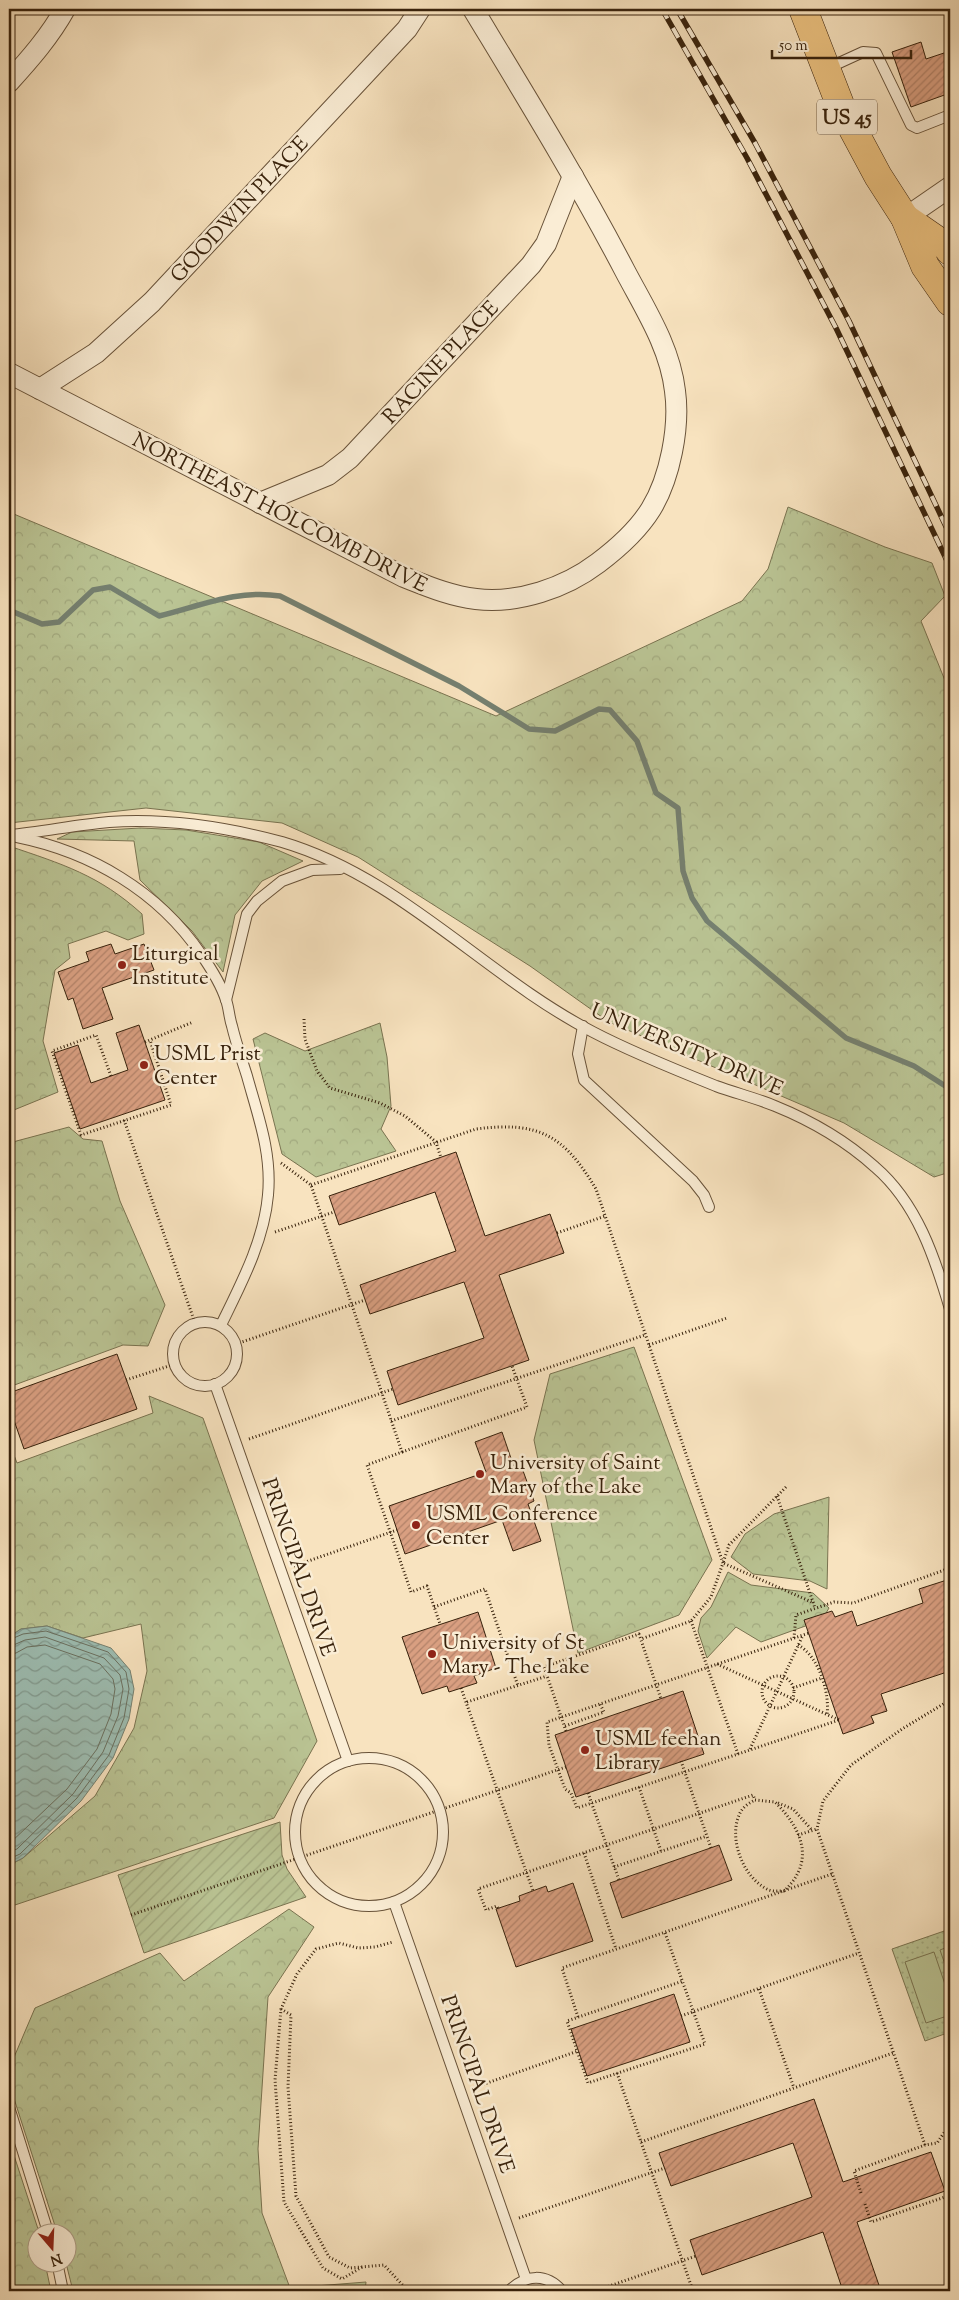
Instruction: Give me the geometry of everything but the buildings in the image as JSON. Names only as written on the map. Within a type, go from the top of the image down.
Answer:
[{"type":"main road","name":"US 45","points":[[804,9],[841,107],[873,168],[905,218],[924,266],[950,302]]},
{"type":"main road","name":"US 45","points":[[905,218],[950,251]]},
{"type":"street","points":[[9,82],[55,28],[66,9]]},
{"type":"street","name":"GOODWIN PLACE","points":[[40,390],[96,353],[152,302],[407,29],[420,9]]},
{"type":"street","name":"NORTHEAST HOLCOMB DRIVE","points":[[9,374],[404,577],[440,592],[490,600],[529,596],[557,587],[586,572],[611,553],[642,522],[653,506],[668,468],[676,424],[673,381],[666,352],[573,176],[473,9]]},
{"type":"street","name":"RACINE PLACE","points":[[260,503],[328,475],[350,458],[531,265],[546,244],[573,176]]},
{"type":"street","points":[[905,218],[950,187]]},
{"type":"lane","points":[[826,69],[863,52],[876,53],[911,125],[917,128],[950,114]]},
{"type":"lane","name":"UNIVERSITY DRIVE","points":[[9,835],[111,822],[182,823],[260,836],[286,844],[352,870],[412,908],[496,970],[583,1026],[717,1086],[775,1106],[829,1132],[856,1150],[889,1181],[916,1218],[924,1235],[950,1309]]},
{"type":"lane","points":[[9,835],[35,841],[83,858],[115,873],[148,896],[189,937],[209,966],[226,1000],[268,1154],[268,1194],[258,1238],[248,1269],[221,1325]]},
{"type":"lane","points":[[226,1000],[248,914],[257,901],[282,881],[312,870],[328,868],[352,870]]},
{"type":"lane","points":[[583,1026],[578,1054],[584,1080],[692,1181],[704,1195],[709,1207]]},
{"type":"lane","points":[[211,1322],[221,1325],[230,1332],[236,1344],[236,1362],[232,1372],[224,1380],[215,1384],[194,1384],[185,1378],[175,1364],[173,1350],[176,1340],[182,1332],[195,1324],[211,1322]]},
{"type":"lane","name":"PRINCIPAL DRIVE","points":[[215,1384],[348,1761]]},
{"type":"lane","points":[[366,1758],[385,1760],[404,1766],[419,1777],[432,1792],[440,1809],[443,1837],[436,1865],[426,1881],[411,1893],[394,1902],[378,1906],[362,1906],[345,1902],[330,1895],[317,1885],[306,1872],[299,1857],[295,1837],[296,1818],[303,1799],[314,1782],[330,1770],[348,1761],[366,1758]]},
{"type":"lane","name":"PRINCIPAL DRIVE","points":[[394,1902],[526,2279]]},
{"type":"lane","points":[[9,2107],[45,2222]]},
{"type":"lane","points":[[59,2272],[63,2291]]},
{"type":"lane","points":[[509,2291],[526,2279],[536,2277],[556,2284],[562,2291]]},
{"type":"path","points":[[304,1019],[305,1039],[317,1072],[330,1088],[380,1103],[405,1116],[436,1142],[441,1158]]},
{"type":"path","points":[[144,1042],[193,1022]]},
{"type":"path","points":[[110,1076],[96,1035],[52,1050],[81,1135],[172,1105],[150,1040]]},
{"type":"path","points":[[134,1111],[136,1116]]},
{"type":"path","points":[[110,1119],[112,1125]]},
{"type":"path","points":[[124,1120],[195,1324]]},
{"type":"path","points":[[311,1185],[476,1129],[500,1126],[525,1128],[545,1134],[566,1147],[583,1166],[596,1189],[723,1563],[814,1604]]},
{"type":"path","points":[[268,1154],[311,1185],[402,1452]]},
{"type":"path","points":[[258,1238],[334,1212]]},
{"type":"path","points":[[557,1233],[605,1216]]},
{"type":"path","points":[[236,1344],[365,1300]]},
{"type":"path","points":[[649,1345],[727,1318]]},
{"type":"path","points":[[391,1421],[645,1335]]},
{"type":"path","points":[[126,1380],[175,1364]]},
{"type":"path","points":[[440,1624],[427,1586],[411,1592],[367,1465],[526,1407],[512,1366]]},
{"type":"path","points":[[236,1443],[393,1389]]},
{"type":"path","points":[[641,1640],[691,1621],[711,1597],[729,1545],[786,1487]]},
{"type":"path","points":[[777,1496],[815,1608]]},
{"type":"path","points":[[280,1571],[397,1530]]},
{"type":"path","points":[[794,1638],[796,1615],[834,1602],[853,1603],[950,1568]]},
{"type":"path","points":[[434,1607],[484,1590],[518,1686]]},
{"type":"path","points":[[691,1621],[738,1754]]},
{"type":"path","points":[[716,1664],[838,1720],[577,1808],[571,1793],[565,1789],[549,1745],[547,1722],[707,1667],[716,1664],[809,1633]]},
{"type":"path","points":[[566,1731],[544,1667],[639,1634],[661,1699]]},
{"type":"path","points":[[750,1750],[803,1635]]},
{"type":"path","points":[[798,1645],[810,1653],[822,1678],[827,1698],[827,1715]]},
{"type":"path","points":[[467,1702],[548,1676]]},
{"type":"path","points":[[784,1677],[793,1688],[792,1699],[783,1706],[771,1706],[762,1696],[763,1686],[769,1678],[784,1677]]},
{"type":"path","points":[[793,1688],[822,1678]]},
{"type":"path","points":[[461,1688],[533,1891]]},
{"type":"path","points":[[925,2145],[817,1829],[823,1801],[851,1765],[902,1729],[950,1700]]},
{"type":"path","points":[[565,1726],[604,1712],[600,1704]]},
{"type":"path","points":[[681,1761],[711,1848]]},
{"type":"path","points":[[131,1915],[566,1767]]},
{"type":"path","points":[[639,1787],[661,1852]]},
{"type":"path","points":[[588,1793],[619,1880]]},
{"type":"path","points":[[498,1908],[497,1906],[486,1910],[478,1889],[753,1795],[755,1800]]},
{"type":"path","points":[[784,1891],[770,1891],[764,1888],[749,1873],[740,1855],[735,1832],[740,1812],[755,1800],[775,1802],[793,1809],[812,1830]]},
{"type":"path","points":[[775,1802],[788,1815],[798,1835],[803,1859],[799,1873],[784,1891]]},
{"type":"path","points":[[798,1835],[817,1829]]},
{"type":"path","points":[[614,1867],[707,1836]]},
{"type":"path","points":[[584,1853],[616,1950]]},
{"type":"path","points":[[578,2017],[562,1968],[832,1874]]},
{"type":"path","points":[[665,1933],[683,1982],[694,2012],[705,2044],[588,2082],[567,2021],[683,1982]]},
{"type":"path","points":[[362,2267],[342,2279],[323,2268],[284,2202],[275,2080],[281,2009],[297,1974],[316,1949],[339,1943],[358,1948],[375,1947],[407,1937]]},
{"type":"path","points":[[681,2016],[859,1953]]},
{"type":"path","points":[[758,1989],[794,2088]]},
{"type":"path","points":[[281,2009],[291,2014],[288,2086],[296,2196],[329,2257],[350,2268],[384,2264],[408,2291]]},
{"type":"path","points":[[461,2092],[578,2051]]},
{"type":"path","points":[[641,2142],[894,2053]]},
{"type":"path","points":[[617,2073],[693,2291]]},
{"type":"path","points":[[861,2193],[854,2171],[925,2145],[937,2143],[950,2124]]},
{"type":"path","points":[[507,2222],[665,2168]]},
{"type":"path","points":[[865,2204],[871,2222],[948,2196]]},
{"type":"path","points":[[595,2291],[696,2256]]},
{"type":"green space","points":[[788,507],[885,547],[932,563],[945,596],[921,621],[950,693],[950,1172],[934,1177],[844,1123],[609,1022],[530,966],[358,857],[282,823],[146,808],[9,823],[9,512],[496,716],[742,601],[768,569]]},
{"type":"green space","points":[[140,828],[186,830],[259,842],[303,861],[262,881],[235,915],[223,972],[192,931],[140,880],[134,841],[57,839],[72,832]]},
{"type":"green space","points":[[9,846],[63,865],[111,889],[142,914],[144,934],[128,940],[106,931],[68,944],[70,958],[55,970],[43,1041],[58,1092],[9,1112]]},
{"type":"green space","points":[[380,1023],[387,1057],[391,1106],[381,1129],[396,1151],[316,1177],[282,1154],[253,1039],[265,1033],[305,1051]]},
{"type":"green space","points":[[69,1127],[83,1139],[102,1141],[120,1201],[165,1305],[148,1346],[123,1345],[9,1387],[9,1143]]},
{"type":"green space","points":[[634,1347],[712,1560],[679,1615],[578,1653],[534,1440],[550,1374]]},
{"type":"green space","points":[[149,1396],[203,1418],[317,1741],[274,1818],[9,1907],[9,1865],[23,1858],[95,1796],[134,1728],[147,1671],[141,1624],[83,1638],[47,1626],[21,1629],[9,1637],[9,1442],[17,1463],[153,1413]]},
{"type":"green space","points":[[829,1497],[827,1589],[810,1581],[753,1574],[731,1557],[745,1534],[774,1514]]},
{"type":"green space","points":[[728,1572],[751,1585],[813,1593],[829,1608],[822,1620],[761,1642],[736,1627],[707,1658],[698,1631],[701,1618],[711,1607]]},
{"type":"green space","points":[[280,1822],[282,1855],[287,1869],[306,1897],[144,1953],[118,1875]]},
{"type":"green space","points":[[289,1909],[314,1927],[268,1997],[258,2149],[262,2213],[290,2288],[366,2282],[365,2291],[73,2291],[68,2272],[78,2272],[78,2222],[54,2222],[9,2083],[9,2069],[35,2008],[160,1953],[184,1981]]},
{"type":"green space","points":[[950,1929],[950,2032],[925,2041],[892,1949]]},
{"type":"green space","points":[[950,1946],[950,1979],[940,1950]]},
{"type":"green space","points":[[934,1952],[950,1999],[950,2015],[926,2023],[905,1962]]},
{"type":"green space","points":[[9,2140],[36,2222],[28,2222],[28,2272],[47,2272],[51,2291],[9,2291]]},
{"type":"water","points":[[47,1626],[111,1648],[130,1670],[134,1689],[129,1719],[113,1758],[81,1801],[23,1858],[9,1865],[9,1637],[21,1629]]},
{"type":"waterway","points":[[9,610],[42,624],[59,622],[93,590],[110,587],[159,616],[204,603],[234,597],[264,594],[280,596],[459,686],[529,729],[555,731],[599,709],[610,710],[637,741],[656,793],[678,808],[683,871],[692,898],[707,921],[846,1038],[914,1066],[950,1089]]},
{"type":"railway","points":[[662,9],[747,158],[836,328],[950,567]]},
{"type":"railway","points":[[677,9],[755,143],[849,321],[950,535]]},
{"type":"place","name":"Liturgical Institute","points":[[122,965]]},
{"type":"place","name":"USML Prist Center","points":[[144,1065]]},
{"type":"place","name":"University of Saint Mary of the Lake","points":[[480,1474]]},
{"type":"place","name":"USML Conference Center","points":[[416,1525]]},
{"type":"place","name":"University of St Mary - The Lake","points":[[432,1654]]},
{"type":"place","name":"USML feehan Library","points":[[585,1750]]}]
